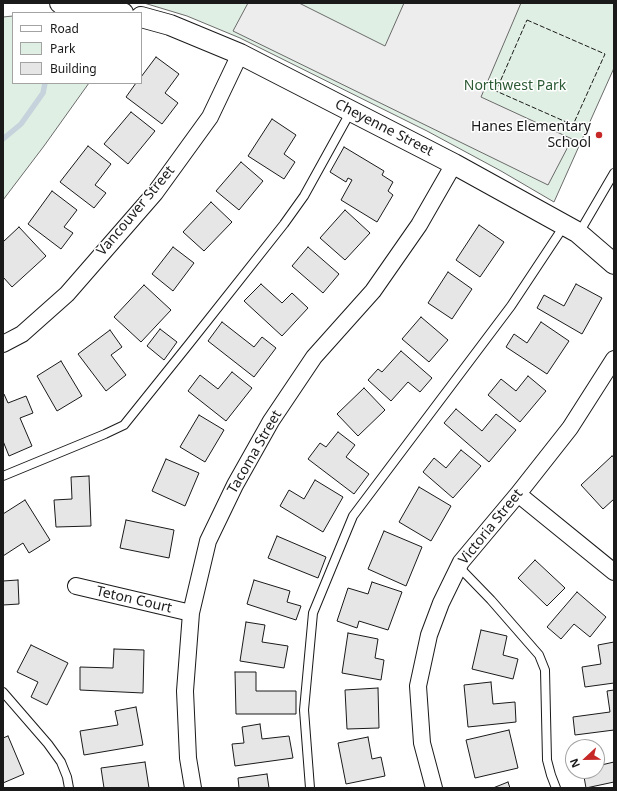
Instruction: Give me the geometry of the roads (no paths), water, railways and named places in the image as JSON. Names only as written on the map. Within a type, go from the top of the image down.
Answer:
[{"type":"street","points":[[60,3],[103,8],[119,12]]},
{"type":"street","name":"Cheyenne Street","points":[[142,18],[170,25],[240,54],[454,164],[572,230],[614,264]]},
{"type":"street","name":"Vancouver Street","points":[[3,344],[22,334],[67,294],[155,192],[210,117],[240,54]]},
{"type":"street","name":"Tacoma Street","points":[[193,788],[188,758],[185,691],[191,613],[208,541],[235,486],[271,421],[314,358],[374,291],[419,225],[454,164]]},
{"type":"street","name":"Victoria Street","points":[[434,788],[422,743],[418,686],[429,635],[441,603],[461,562],[518,494],[570,428],[614,359]]},
{"type":"street","points":[[518,494],[614,572]]},
{"type":"street","name":"Teton Court","points":[[76,586],[191,613]]},
{"type":"lane","points":[[3,476],[105,434],[124,424],[284,224],[304,196],[351,111]]},
{"type":"lane","points":[[310,788],[304,710],[313,613],[353,516],[511,306],[572,230],[614,173]]},
{"type":"lane","points":[[459,566],[539,655],[545,670],[547,760],[556,788]]},
{"type":"lane","points":[[3,692],[48,744],[60,762],[67,777],[69,788]]},
{"type":"waterway","points":[[3,139],[21,124],[43,93],[45,84]]},
{"type":"place","name":"Hanes Elementary School","points":[[599,135]]},
{"type":"park label","name":"Northwest Park","points":[[515,86]]}]
